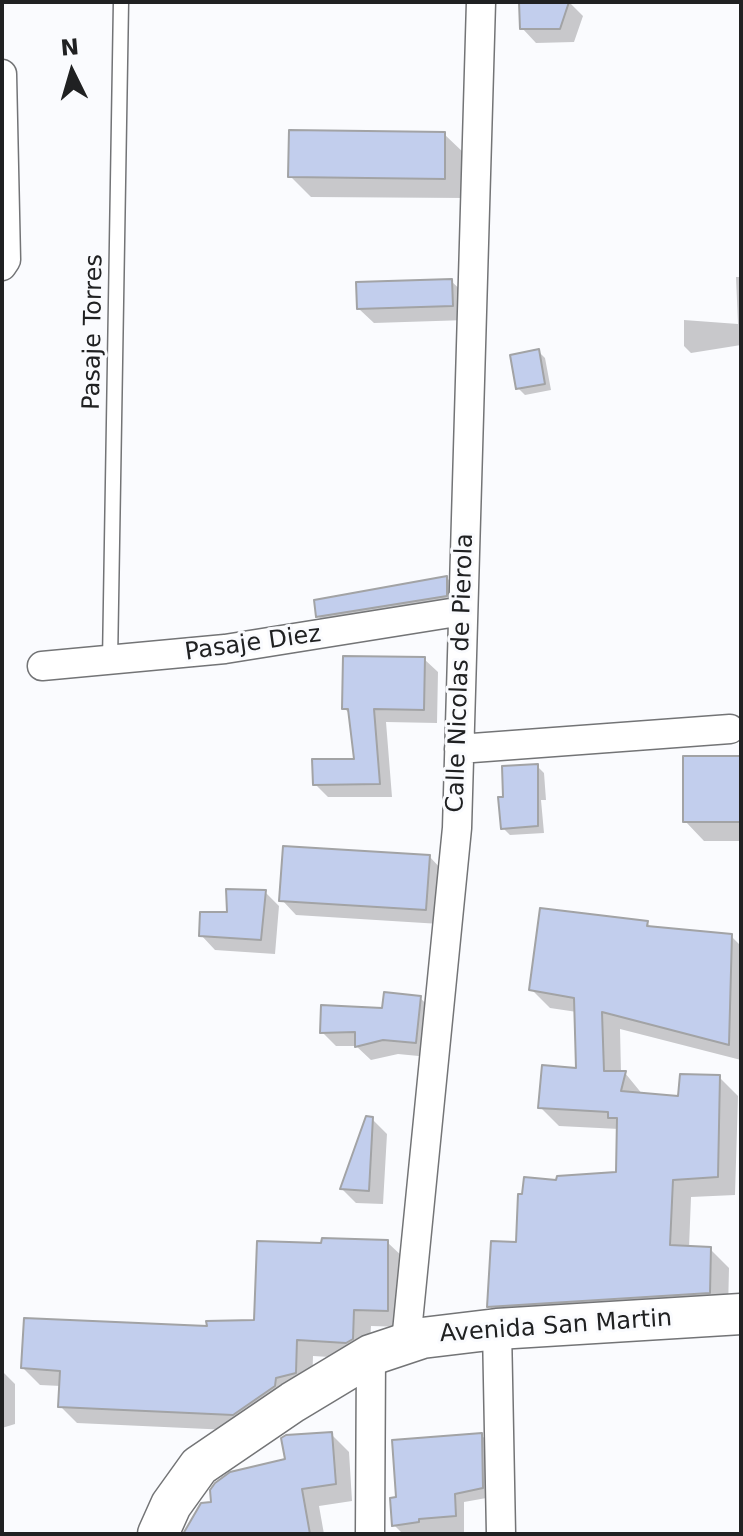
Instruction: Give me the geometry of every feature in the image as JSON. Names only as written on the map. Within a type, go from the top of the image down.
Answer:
[{"type":"street","name":"Calle Nicolas de Pierola","points":[[370,1534],[388,1349],[457,828],[481,2]]},
{"type":"street","points":[[2,74],[6,260],[2,266]]},
{"type":"street","name":"Pasaje Diez","points":[[42,666],[225,649],[463,611]]},
{"type":"street","points":[[459,749],[730,729]]},
{"type":"street","name":"Avenida San Martin","points":[[158,1534],[171,1505],[199,1466],[293,1402],[388,1349],[497,1329],[741,1314]]},
{"type":"street","points":[[497,1329],[501,1534]]},
{"type":"lane","name":"Pasaje Torres","points":[[110,662],[121,2]]},
{"type":"building","points":[[519,2],[569,2],[560,29],[520,29]]},
{"type":"building","points":[[289,130],[445,132],[445,179],[288,177]]},
{"type":"building","points":[[452,279],[453,306],[357,309],[356,282]]},
{"type":"building","points":[[539,349],[545,384],[516,389],[510,355]]},
{"type":"building","points":[[447,576],[447,596],[316,617],[314,600]]},
{"type":"building","points":[[343,656],[425,657],[424,710],[374,709],[380,784],[313,785],[312,759],[354,759],[348,709],[342,709]]},
{"type":"building","points":[[683,756],[741,756],[741,822],[683,822]]},
{"type":"building","points":[[538,764],[538,826],[501,829],[498,797],[503,797],[502,766]]},
{"type":"building","points":[[283,846],[430,855],[426,910],[279,901]]},
{"type":"building","points":[[226,889],[266,890],[261,940],[199,936],[200,912],[227,912]]},
{"type":"building","points":[[540,908],[648,921],[647,926],[732,934],[729,1045],[602,1012],[604,1071],[626,1071],[621,1091],[678,1096],[680,1074],[720,1075],[718,1177],[673,1180],[670,1245],[711,1247],[710,1293],[487,1307],[491,1241],[516,1242],[518,1194],[522,1194],[524,1177],[556,1180],[557,1176],[616,1172],[617,1118],[608,1118],[608,1112],[538,1108],[542,1065],[576,1068],[574,998],[529,990]]},
{"type":"building","points":[[384,992],[421,996],[416,1043],[383,1040],[355,1047],[355,1032],[320,1033],[321,1005],[382,1008]]},
{"type":"building","points":[[366,1116],[373,1117],[369,1191],[340,1189]]},
{"type":"building","points":[[322,1238],[388,1240],[388,1311],[354,1310],[353,1339],[346,1343],[297,1340],[296,1373],[276,1378],[275,1386],[233,1415],[58,1407],[60,1371],[21,1368],[24,1318],[207,1326],[206,1321],[254,1320],[257,1241],[321,1243]]},
{"type":"building","points":[[332,1432],[336,1484],[302,1489],[310,1534],[183,1534],[201,1503],[211,1502],[210,1490],[215,1483],[230,1472],[285,1459],[281,1438],[286,1435]]},
{"type":"building","points":[[482,1433],[483,1488],[455,1494],[456,1516],[419,1519],[419,1522],[392,1526],[390,1498],[396,1497],[392,1440]]}]
